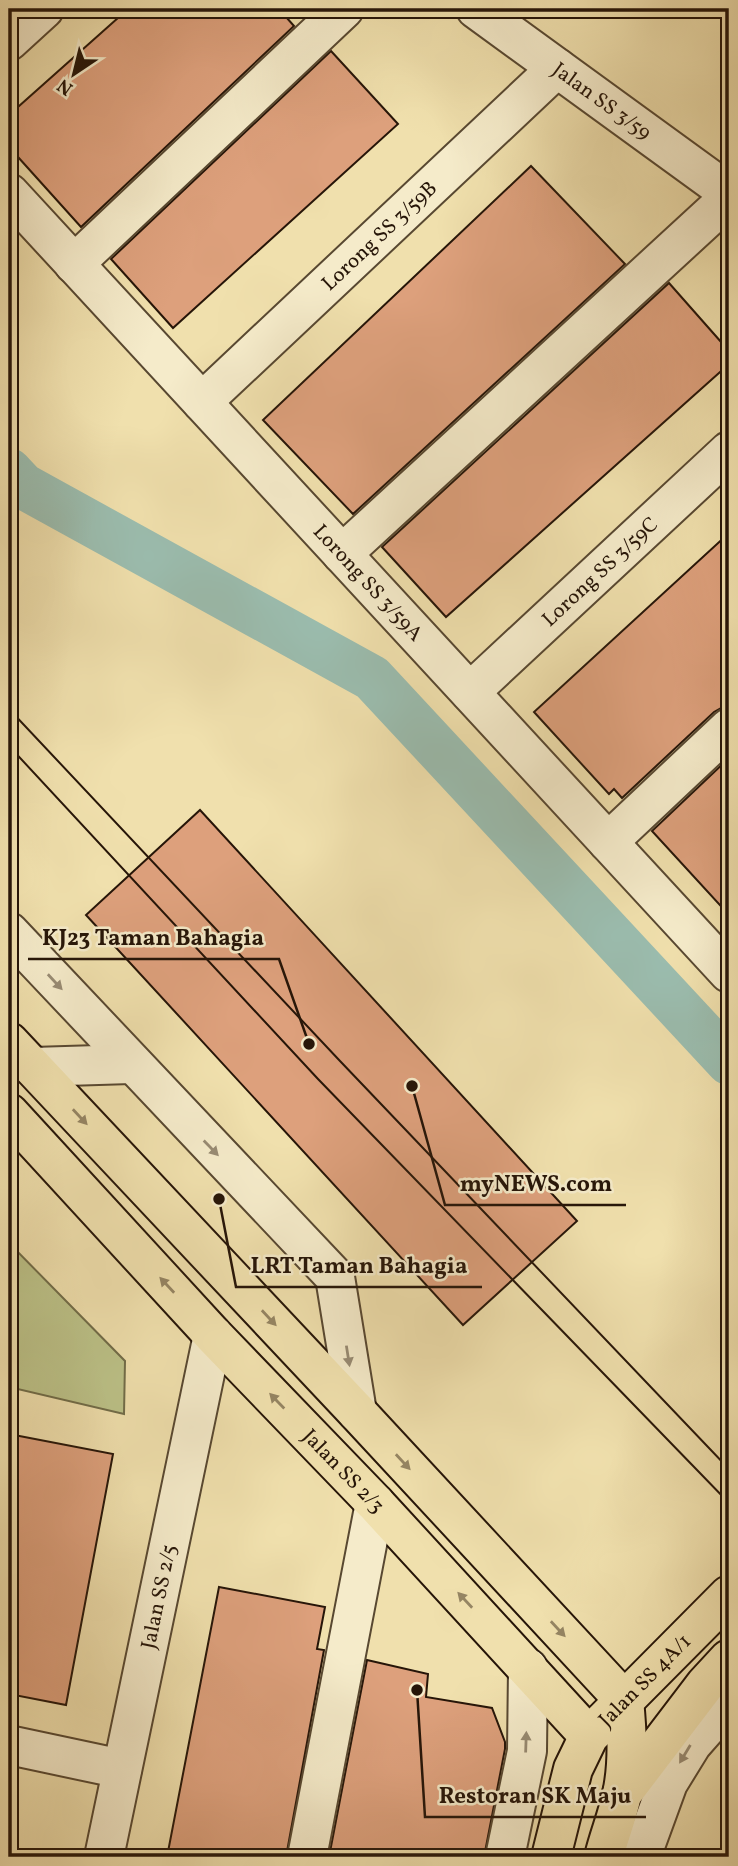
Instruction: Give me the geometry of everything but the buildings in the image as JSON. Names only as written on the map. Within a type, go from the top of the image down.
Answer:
[{"type":"main road","points":[[21,1055],[357,1412],[626,1716],[622,1794],[604,1857]]},
{"type":"main road","name":"Jalan SS 2/3","points":[[9,1113],[213,1335],[375,1503],[589,1736]]},
{"type":"main road","name":"Jalan SS 4A/1","points":[[589,1736],[626,1716],[729,1595]]},
{"type":"main road","points":[[626,1716],[664,1713],[721,1682]]},
{"type":"main road","points":[[622,1794],[721,1682]]},
{"type":"main road","points":[[551,1857],[573,1769],[589,1736]]},
{"type":"street","points":[[9,41],[44,9]]},
{"type":"street","points":[[74,264],[344,9]]},
{"type":"street","name":"Jalan SS 3/59","points":[[476,9],[729,193]]},
{"type":"street","name":"Lorong SS 3/59B","points":[[202,402],[557,68]]},
{"type":"street","name":"Lorong SS 3/59A","points":[[9,193],[729,972]]},
{"type":"street","points":[[342,554],[729,198]]},
{"type":"street","name":"Lorong SS 3/59C","points":[[470,692],[729,451]]},
{"type":"street","points":[[608,842],[729,728]]},
{"type":"street","points":[[9,932],[335,1277],[357,1412]]},
{"type":"street","points":[[21,1055],[131,1064]]},
{"type":"street","name":"Jalan SS 2/5","points":[[104,1857],[213,1335]]},
{"type":"street","points":[[307,1857],[375,1503]]},
{"type":"street","points":[[505,1857],[527,1751],[528,1668]]},
{"type":"street","points":[[640,1857],[668,1783],[692,1744],[721,1682]]},
{"type":"street","points":[[9,1745],[122,1769]]},
{"type":"green space","points":[[9,1243],[125,1361],[124,1414],[9,1387]]},
{"type":"waterway","points":[[9,471],[23,486],[372,678],[729,1062]]},
{"type":"tram line","points":[[9,709],[729,1469]]},
{"type":"tram line","points":[[9,746],[318,1079],[729,1503]]},
{"type":"place","name":"KJ23 Taman Bahagia","points":[[309,1044]]},
{"type":"place","name":"myNEWS.com","points":[[412,1086]]},
{"type":"place","name":"LRT Taman Bahagia","points":[[219,1199]]},
{"type":"place","name":"Restoran SK Maju","points":[[417,1690]]}]
